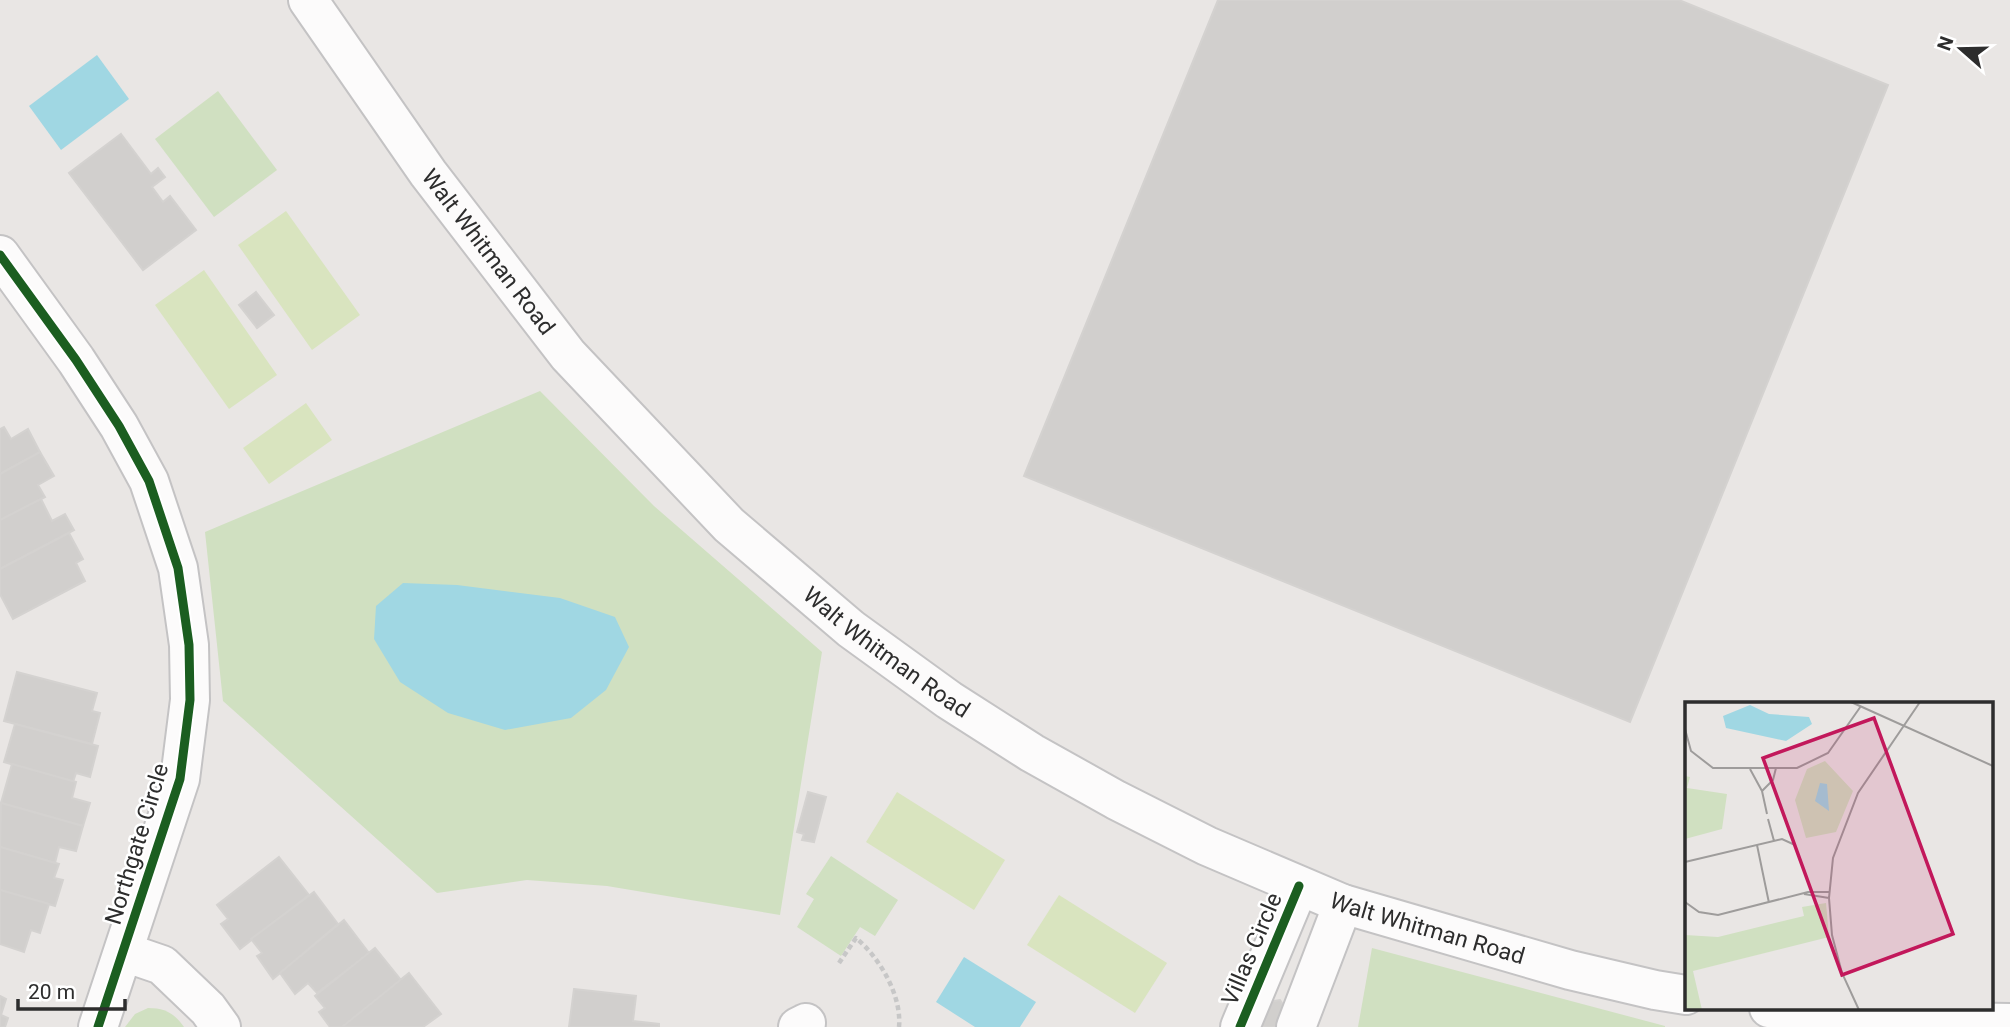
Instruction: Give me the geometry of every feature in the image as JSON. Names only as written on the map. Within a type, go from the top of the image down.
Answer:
[{"type":"main road","name":"Walt Whitman Road","points":[[308,0],[428,173],[568,355],[729,525],[851,629],[949,700],[1116,800],[1207,846],[1343,904],[1570,970],[1685,995]]},
{"type":"main road","name":"Northgate Circle","points":[[0,255],[76,360],[119,426],[149,481],[178,568],[189,645],[190,700],[180,779],[98,1027]]},
{"type":"main road","name":"Villas Circle","points":[[1240,1027],[1299,886]]},
{"type":"main road","points":[[1296,1027],[1343,904]]},
{"type":"main road","points":[[124,952],[162,965],[208,1009],[220,1027]]},
{"type":"main road","points":[[1788,1010],[1894,1021],[2010,1023]]},
{"type":"path","points":[[839,963],[856,938],[869,948],[890,981],[899,1027]]},
{"type":"green space","points":[[218,91],[277,170],[214,217],[155,139]]},
{"type":"green space","points":[[286,211],[360,315],[312,350],[238,245]]},
{"type":"green space","points":[[204,270],[277,375],[229,409],[155,305]]},
{"type":"green space","points":[[540,391],[654,506],[822,652],[780,915],[607,886],[527,880],[437,893],[223,701],[205,532]]},
{"type":"green space","points":[[306,403],[332,440],[269,484],[243,448]]},
{"type":"green space","points":[[897,792],[1005,860],[974,910],[866,842]]},
{"type":"green space","points":[[831,856],[898,900],[875,936],[860,927],[841,956],[797,927],[814,899],[806,894]]},
{"type":"green space","points":[[1059,895],[1167,963],[1135,1013],[1027,945]]},
{"type":"green space","points":[[1372,948],[1665,1026],[1665,1027],[1358,1027]]},
{"type":"green space","points":[[148,1008],[169,1012],[184,1027],[125,1027],[135,1014]]},
{"type":"water","points":[[97,55],[129,99],[61,150],[29,106]]},
{"type":"water","points":[[403,583],[457,585],[560,598],[615,617],[629,647],[606,690],[571,718],[505,730],[448,713],[400,682],[374,639],[376,606]]},
{"type":"water","points":[[964,957],[1036,1002],[1020,1027],[975,1027],[936,1002]]},
{"type":"building","points":[[1218,0],[1679,0],[1888,85],[1630,722],[1024,476]]},
{"type":"building","points":[[121,134],[151,174],[158,168],[165,177],[152,187],[163,202],[170,196],[196,230],[143,270],[69,173]]},
{"type":"building","points":[[256,292],[274,315],[257,328],[239,305]]},
{"type":"building","points":[[4,427],[11,439],[28,429],[40,452],[0,474],[0,429]]},
{"type":"building","points":[[40,452],[54,476],[38,485],[45,497],[0,520],[0,474]]},
{"type":"building","points":[[41,499],[52,521],[65,514],[74,530],[0,569],[0,520]]},
{"type":"building","points":[[69,533],[83,559],[76,563],[85,581],[13,619],[0,594],[0,569]]},
{"type":"building","points":[[17,672],[97,693],[92,711],[100,713],[92,744],[4,721]]},
{"type":"building","points":[[15,724],[98,746],[90,777],[76,773],[73,782],[4,762]]},
{"type":"building","points":[[12,764],[76,782],[72,798],[90,803],[83,826],[1,803]]},
{"type":"building","points":[[808,792],[826,797],[814,842],[802,840],[804,834],[797,832]]},
{"type":"building","points":[[1,803],[83,826],[76,851],[59,847],[55,863],[0,847]]},
{"type":"building","points":[[0,847],[59,864],[54,878],[63,880],[55,906],[0,890]]},
{"type":"building","points":[[279,857],[309,895],[240,949],[221,924],[228,919],[217,905]]},
{"type":"building","points":[[0,890],[49,904],[40,933],[31,930],[24,952],[0,944]]},
{"type":"building","points":[[314,892],[338,924],[273,979],[257,956],[262,953],[251,939]]},
{"type":"building","points":[[344,920],[369,953],[317,993],[308,983],[295,994],[280,973]]},
{"type":"building","points":[[375,948],[401,980],[342,1027],[330,1027],[319,1012],[325,1008],[315,996]]},
{"type":"building","points":[[409,973],[441,1014],[423,1027],[342,1027]]},
{"type":"building","points":[[574,989],[636,996],[633,1021],[659,1024],[659,1027],[569,1027]]},
{"type":"building","points":[[0,996],[6,999],[1,1015],[8,1018],[5,1027],[0,1027]]},
{"type":"building","points":[[1280,1000],[1288,1012],[1281,1027],[1254,1027],[1267,1002]]},
{"type":"cycle path","points":[[0,255],[76,360],[119,426],[149,481],[178,568],[189,645],[190,700],[180,779],[98,1027]]},
{"type":"cycle path","points":[[1240,1027],[1299,886]]}]
